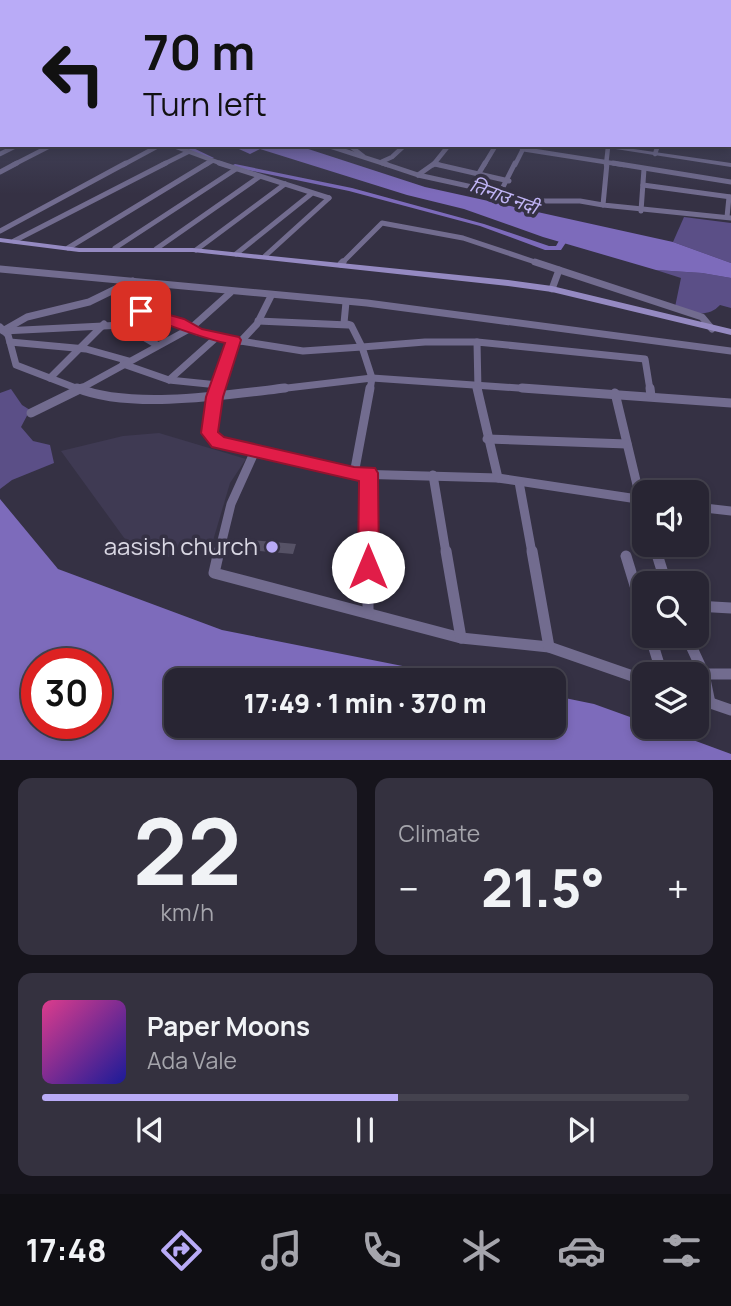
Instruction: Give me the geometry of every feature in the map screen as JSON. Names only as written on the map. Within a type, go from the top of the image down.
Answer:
[{"type":"main road","points":[[0,240],[68,248],[196,250],[265,256],[552,289],[731,332]]},
{"type":"street","points":[[0,172],[48,147]]},
{"type":"street","points":[[0,231],[156,147]]},
{"type":"street","points":[[176,147],[259,177],[329,198],[265,256]]},
{"type":"street","points":[[333,147],[418,175],[501,191],[536,201],[580,201],[640,211],[729,218],[730,197],[643,185]]},
{"type":"street","points":[[352,147],[363,156]]},
{"type":"street","points":[[380,162],[402,147]]},
{"type":"street","points":[[418,175],[435,164],[448,147]]},
{"type":"street","points":[[480,173],[495,147]]},
{"type":"street","points":[[603,147],[731,165]]},
{"type":"street","points":[[655,154],[657,147]]},
{"type":"street","points":[[501,191],[509,181],[523,148],[731,182]]},
{"type":"street","points":[[603,205],[608,148]]},
{"type":"street","points":[[14,242],[188,152]]},
{"type":"street","points":[[68,248],[212,161]]},
{"type":"street","points":[[435,164],[509,181]]},
{"type":"street","points":[[115,248],[236,169]]},
{"type":"street","points":[[640,211],[644,169]]},
{"type":"street","points":[[156,249],[259,177]]},
{"type":"street","points":[[196,250],[285,184]]},
{"type":"street","points":[[236,254],[311,194]]},
{"type":"street","points":[[341,264],[382,223],[463,238],[702,317],[712,329]]},
{"type":"street","points":[[0,269],[462,314],[731,351]]},
{"type":"street","points":[[552,289],[559,270]]},
{"type":"street","points":[[133,281],[141,311]]},
{"type":"street","points":[[2,329],[27,317],[89,302],[133,281]]},
{"type":"street","points":[[31,413],[80,390],[191,328],[230,293]]},
{"type":"street","points":[[271,296],[258,321],[237,340],[218,385],[209,433],[219,442],[254,453],[354,474],[498,478],[632,498]]},
{"type":"street","points":[[346,302],[344,323],[351,325],[362,347],[372,378],[354,474]]},
{"type":"street","points":[[122,325],[141,311]]},
{"type":"street","points":[[141,311],[217,337],[303,351],[425,342],[477,342],[645,359],[651,396]]},
{"type":"street","points":[[258,321],[351,325]]},
{"type":"street","points":[[50,378],[104,324]]},
{"type":"street","points":[[2,329],[122,325],[157,345]]},
{"type":"street","points":[[2,329],[10,342],[16,365],[91,394],[155,399],[214,397],[372,378],[476,383],[731,403]]},
{"type":"street","points":[[169,380],[217,337]]},
{"type":"street","points":[[10,342],[116,355],[169,380],[218,385]]},
{"type":"street","points":[[477,342],[476,383],[498,478]]},
{"type":"street","points":[[615,393],[636,480]]},
{"type":"street","points":[[487,439],[626,444]]},
{"type":"street","points":[[254,453],[231,504],[214,573],[461,638],[549,648],[632,676]]},
{"type":"street","points":[[368,613],[369,473]]},
{"type":"street","points":[[433,475],[461,638]]},
{"type":"street","points":[[519,482],[549,648]]},
{"type":"street","points":[[709,509],[731,512]]},
{"type":"street","points":[[626,556],[632,576]]},
{"type":"street","points":[[709,607],[731,608]]},
{"type":"street","points":[[709,674],[731,674]]},
{"type":"street","points":[[709,698],[710,703],[731,710]]},
{"type":"shaded area","points":[[234,147],[302,147],[425,187],[673,242],[731,263],[731,278],[656,270],[543,237],[464,209],[407,195],[260,149],[250,154]]},
{"type":"shaded area","points":[[684,217],[731,223],[731,263],[673,242]]},
{"type":"shaded area","points":[[656,270],[731,278],[731,308],[720,305],[710,312],[699,313],[675,307],[681,278]]},
{"type":"shaded area","points":[[11,389],[22,405],[30,410],[21,427],[33,441],[50,445],[54,463],[12,480],[0,489],[0,393]]},
{"type":"shaded area","points":[[159,433],[246,459],[230,483],[212,544],[180,542],[173,558],[130,546],[61,451],[123,436]]},
{"type":"shaded area","points":[[0,499],[58,569],[222,630],[413,668],[164,668],[164,738],[566,738],[566,698],[594,704],[632,718],[632,739],[690,739],[731,754],[731,760],[0,760]]},
{"type":"building","name":"aasish church","points":[[252,540],[296,544],[293,554],[249,550]]},
{"type":"waterway","points":[[186,147],[211,158]]},
{"type":"waterway","points":[[235,166],[350,189],[482,225],[548,248],[558,248],[563,241]]},
{"type":"place","name":"aasish church","points":[[272,547]]},
{"type":"route","points":[[141,311],[178,322],[197,332],[234,340],[214,397],[209,433],[219,442],[254,453],[354,474],[369,473],[368,567]]},
{"type":"water label","name":"तिनाउ नदी","points":[[504,196]]}]
